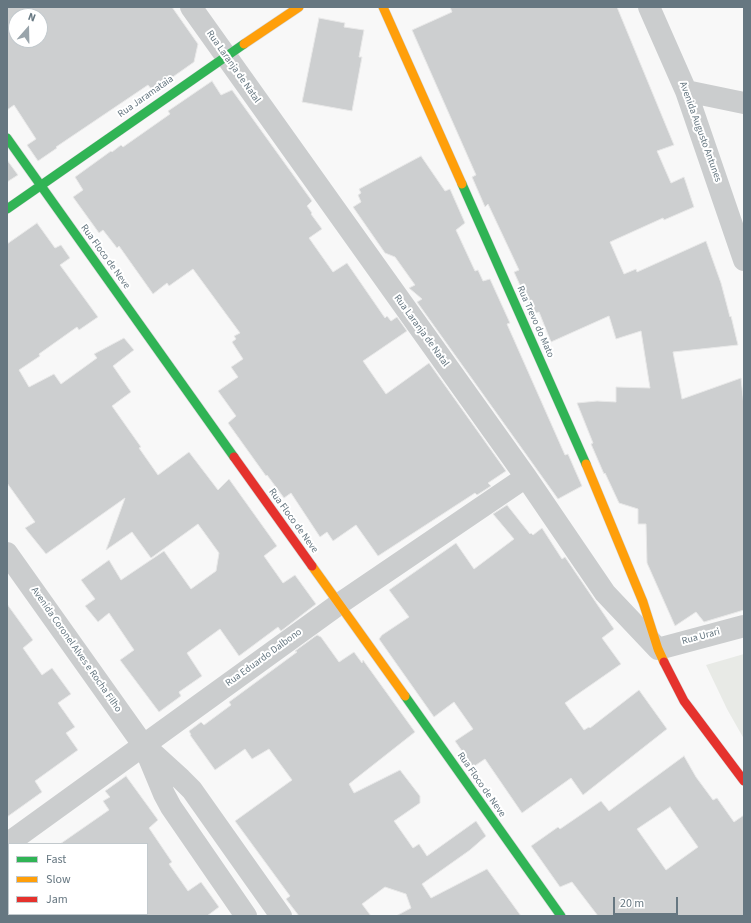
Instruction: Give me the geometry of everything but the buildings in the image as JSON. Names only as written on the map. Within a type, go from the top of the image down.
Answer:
[{"type":"street","name":"Rua Laranja de Natal","points":[[191,7],[224,56],[526,477],[606,593],[658,649]]},
{"type":"street","name":"Rua Jaramataia","points":[[7,209],[224,56],[299,7]]},
{"type":"street","name":"Rua Trevo do Mato","points":[[383,7],[599,494],[643,602],[658,649],[684,701],[744,781]]},
{"type":"street","name":"Avenida Augusto Antunes","points":[[649,7],[686,91],[744,260]]},
{"type":"street","points":[[686,91],[744,103]]},
{"type":"street","name":"Rua Floco de Neve","points":[[7,138],[561,916]]},
{"type":"street","name":"Rua Eduardo Dalbono","points":[[8,843],[339,604],[526,477]]},
{"type":"street","name":"Avenida Coronel Alves e Rocha Filho","points":[[7,553],[144,746],[171,807],[246,916]]},
{"type":"street","name":"Rua Urari","points":[[658,649],[744,626]]},
{"type":"street","name":"Avenida Coronel Alves e Rocha Filho","points":[[144,746],[182,778],[192,790],[281,916]]},
{"type":"shaded area","points":[[744,654],[744,739],[727,709],[706,665]]},
{"type":"traffic: fast","points":[[7,209],[244,44]]},
{"type":"traffic: fast","points":[[7,138],[234,457]]},
{"type":"traffic: fast","points":[[462,184],[586,464]]},
{"type":"traffic: fast","points":[[405,696],[561,916]]},
{"type":"traffic: slow","points":[[244,44],[299,7]]},
{"type":"traffic: slow","points":[[383,7],[462,184]]},
{"type":"traffic: slow","points":[[586,464],[643,602],[658,649],[664,662]]},
{"type":"traffic: slow","points":[[312,566],[405,696]]},
{"type":"traffic: jam","points":[[234,457],[312,566]]},
{"type":"traffic: jam","points":[[664,662],[684,701],[744,781]]}]
